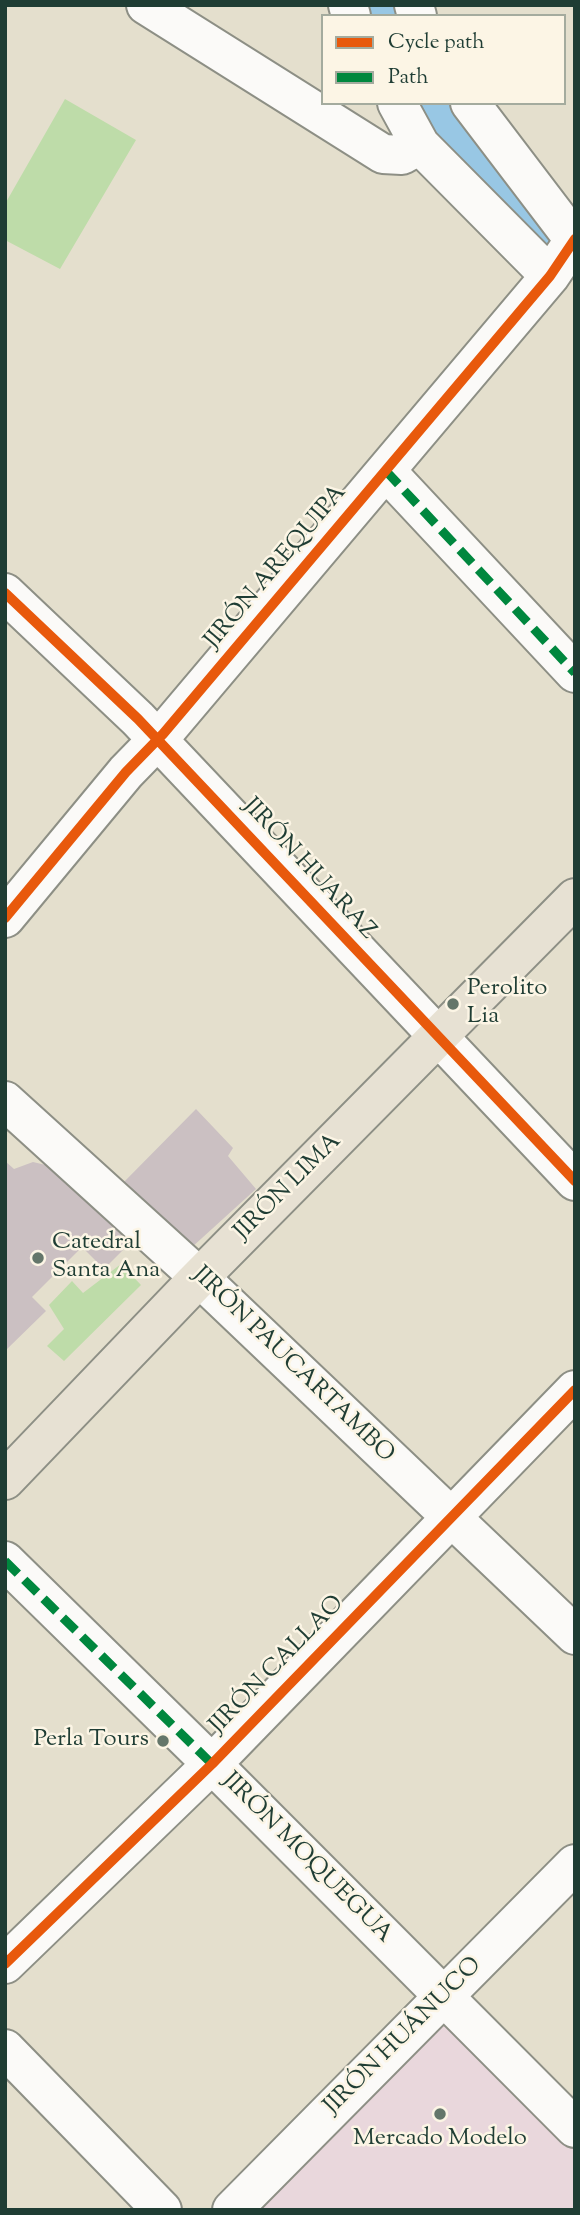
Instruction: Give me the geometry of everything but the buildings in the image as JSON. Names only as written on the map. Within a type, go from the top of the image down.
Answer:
[{"type":"main road","name":"JIRÓN LIMA","points":[[5,1480],[575,898]]},
{"type":"street","points":[[146,5],[383,154],[402,155],[420,145]]},
{"type":"street","points":[[398,105],[420,145],[550,276]]},
{"type":"street","points":[[472,105],[574,240]]},
{"type":"street","name":"JIRÓN AREQUIPA","points":[[5,918],[126,772],[157,740],[550,276],[574,240]]},
{"type":"street","points":[[386,471],[575,673]]},
{"type":"street","name":"JIRÓN HUARAZ","points":[[5,593],[157,740],[575,1181]]},
{"type":"street","name":"JIRÓN PAUCARTAMBO","points":[[5,1101],[200,1278],[575,1635]]},
{"type":"street","name":"JIRÓN CALLAO","points":[[5,1964],[212,1764],[575,1390]]},
{"type":"street","name":"JIRÓN MOQUEGUA","points":[[5,1561],[575,2128]]},
{"type":"street","name":"JIRÓN HUÁNUCO","points":[[232,2210],[575,1864]]},
{"type":"street","points":[[5,2049],[162,2210]]},
{"type":"shaded area","name":"Mercado Modelo","points":[[454,2009],[575,2126],[575,2210],[236,2210]]},
{"type":"green space","points":[[65,99],[136,140],[60,269],[5,240],[5,204]]},
{"type":"green space","points":[[121,1264],[141,1285],[64,1361],[47,1346],[64,1329],[49,1305],[72,1281],[83,1293]]},
{"type":"waterway","points":[[385,5],[388,14]]},
{"type":"waterway","points":[[441,105],[539,227]]},
{"type":"marked path","points":[[386,471],[575,673]]},
{"type":"marked path","points":[[5,1561],[212,1764]]},
{"type":"cycle path","points":[[5,918],[126,772],[163,734],[550,276],[575,239]]},
{"type":"cycle path","points":[[5,593],[138,719],[575,1181]]},
{"type":"cycle path","points":[[5,1964],[212,1764],[575,1390]]},
{"type":"place","name":"Perolito Lia","points":[[453,1004]]},
{"type":"place","name":"Catedral Santa Ana","points":[[38,1258]]},
{"type":"place","name":"Perla Tours","points":[[163,1741]]},
{"type":"place","name":"Mercado Modelo","points":[[440,2114]]}]
